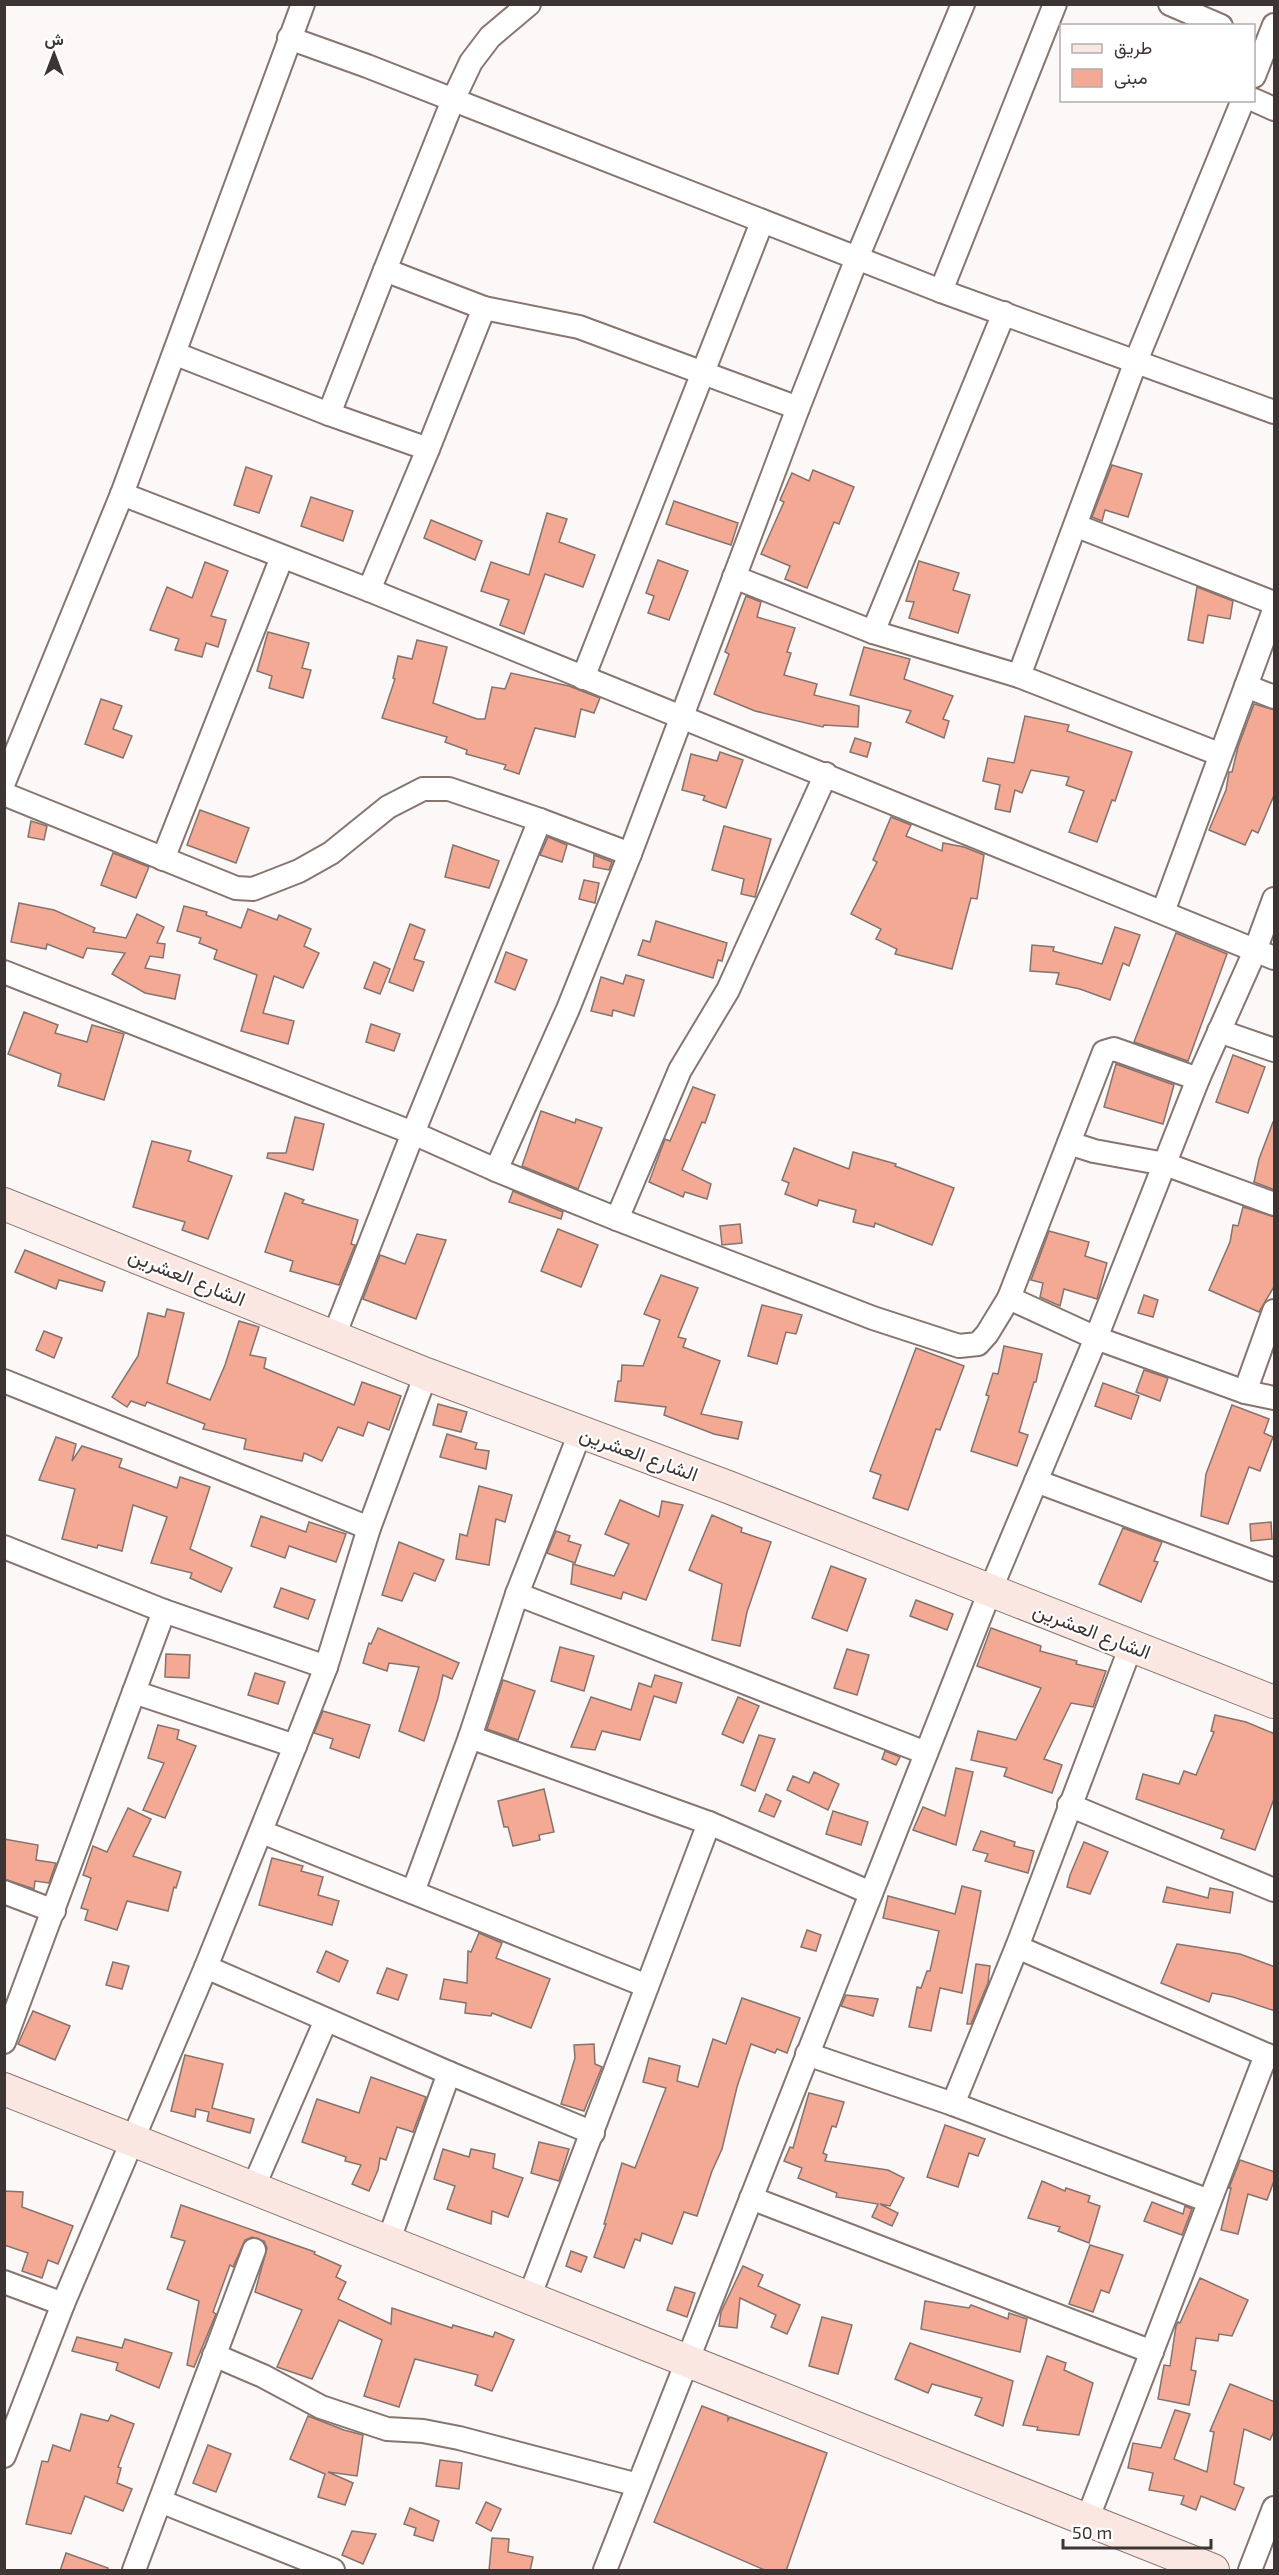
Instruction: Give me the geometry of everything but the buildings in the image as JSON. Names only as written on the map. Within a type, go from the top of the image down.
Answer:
[{"type":"street","points":[[4,782],[122,494],[176,354],[303,4]]},
{"type":"street","points":[[329,414],[453,100],[471,62],[490,37],[529,4]]},
{"type":"street","points":[[496,1170],[568,1009],[630,854],[680,716],[798,408],[857,258],[963,4]]},
{"type":"street","points":[[941,291],[1055,4]]},
{"type":"street","points":[[1170,4],[1216,24]]},
{"type":"street","points":[[1255,72],[1265,36]]},
{"type":"street","points":[[289,38],[941,291],[1275,412]]},
{"type":"street","points":[[1255,100],[1275,109]]},
{"type":"street","points":[[1019,676],[1077,526],[1136,361],[1242,102]]},
{"type":"street","points":[[583,678],[762,222]]},
{"type":"street","points":[[385,270],[484,308],[579,327],[798,408]]},
{"type":"street","points":[[369,590],[484,308]]},
{"type":"street","points":[[873,632],[1004,313]]},
{"type":"street","points":[[176,354],[329,414],[428,449]]},
{"type":"street","points":[[122,494],[369,590],[1265,954]]},
{"type":"street","points":[[1077,526],[1275,603]]},
{"type":"street","points":[[163,859],[282,557]]},
{"type":"street","points":[[734,577],[873,632],[1019,676],[1219,754]]},
{"type":"street","points":[[1163,912],[1219,754],[1275,610]]},
{"type":"street","points":[[1246,686],[1275,697]]},
{"type":"street","points":[[617,1219],[680,1070],[728,990],[826,774]]},
{"type":"street","points":[[4,794],[236,888],[253,889],[307,867],[331,853],[388,807],[423,789],[449,789],[630,854]]},
{"type":"street","points":[[334,1336],[413,1133],[540,820]]},
{"type":"street","points":[[605,2571],[990,1591],[1096,1338],[1198,1078],[1219,1031],[1265,954],[1275,899]]},
{"type":"street","points":[[4,972],[413,1133],[496,1170],[617,1219],[873,1318],[959,1346],[978,1344],[987,1334],[1009,1298],[1104,1052],[1114,1049],[1198,1078]]},
{"type":"street","points":[[1219,1031],[1275,1050]]},
{"type":"street","points":[[1069,1143],[1094,1151],[1165,1164],[1275,1204]]},
{"type":"street","name":"الشارع العشرين","points":[[4,1204],[426,1374],[728,1487],[1275,1702]]},
{"type":"street","points":[[1009,1298],[1096,1338],[1245,1392],[1275,1398]]},
{"type":"street","points":[[1245,1392],[1275,1311]]},
{"type":"street","points":[[7,2444],[63,2304],[262,1832],[326,1667],[369,1528],[426,1374]]},
{"type":"street","points":[[4,1381],[369,1528]]},
{"type":"street","points":[[413,1892],[470,1737],[517,1594],[580,1433]]},
{"type":"street","points":[[1036,1481],[1275,1570]]},
{"type":"street","points":[[4,1546],[164,1611],[326,1667]]},
{"type":"street","points":[[517,1594],[926,1753]]},
{"type":"street","points":[[4,2042],[164,1611]]},
{"type":"street","points":[[953,2104],[1017,1947],[1131,1646]]},
{"type":"street","points":[[134,1692],[295,1746]]},
{"type":"street","points":[[470,1737],[709,1823],[871,1893]]},
{"type":"street","points":[[1069,1805],[1275,1890]]},
{"type":"street","points":[[529,2298],[709,1823]]},
{"type":"street","points":[[262,1832],[647,1986]]},
{"type":"street","points":[[4,1892],[54,1911]]},
{"type":"street","points":[[1017,1947],[1270,2056],[1209,2201],[1087,2520]]},
{"type":"street","points":[[206,1967],[593,2133]]},
{"type":"street","points":[[253,2188],[326,2020]]},
{"type":"street","points":[[807,2054],[953,2104],[1209,2201]]},
{"type":"street","points":[[388,2242],[449,2073]]},
{"type":"street","points":[[4,2089],[1214,2571]]},
{"type":"street","points":[[751,2198],[1152,2352]]},
{"type":"street","points":[[134,2571],[254,2250]]},
{"type":"street","points":[[4,2282],[63,2304]]},
{"type":"street","points":[[214,2355],[263,2376],[321,2407],[387,2429],[423,2431],[459,2438],[638,2485]]},
{"type":"street","points":[[160,2500],[333,2571]]},
{"type":"street","points":[[1250,2571],[1275,2508]]}]
